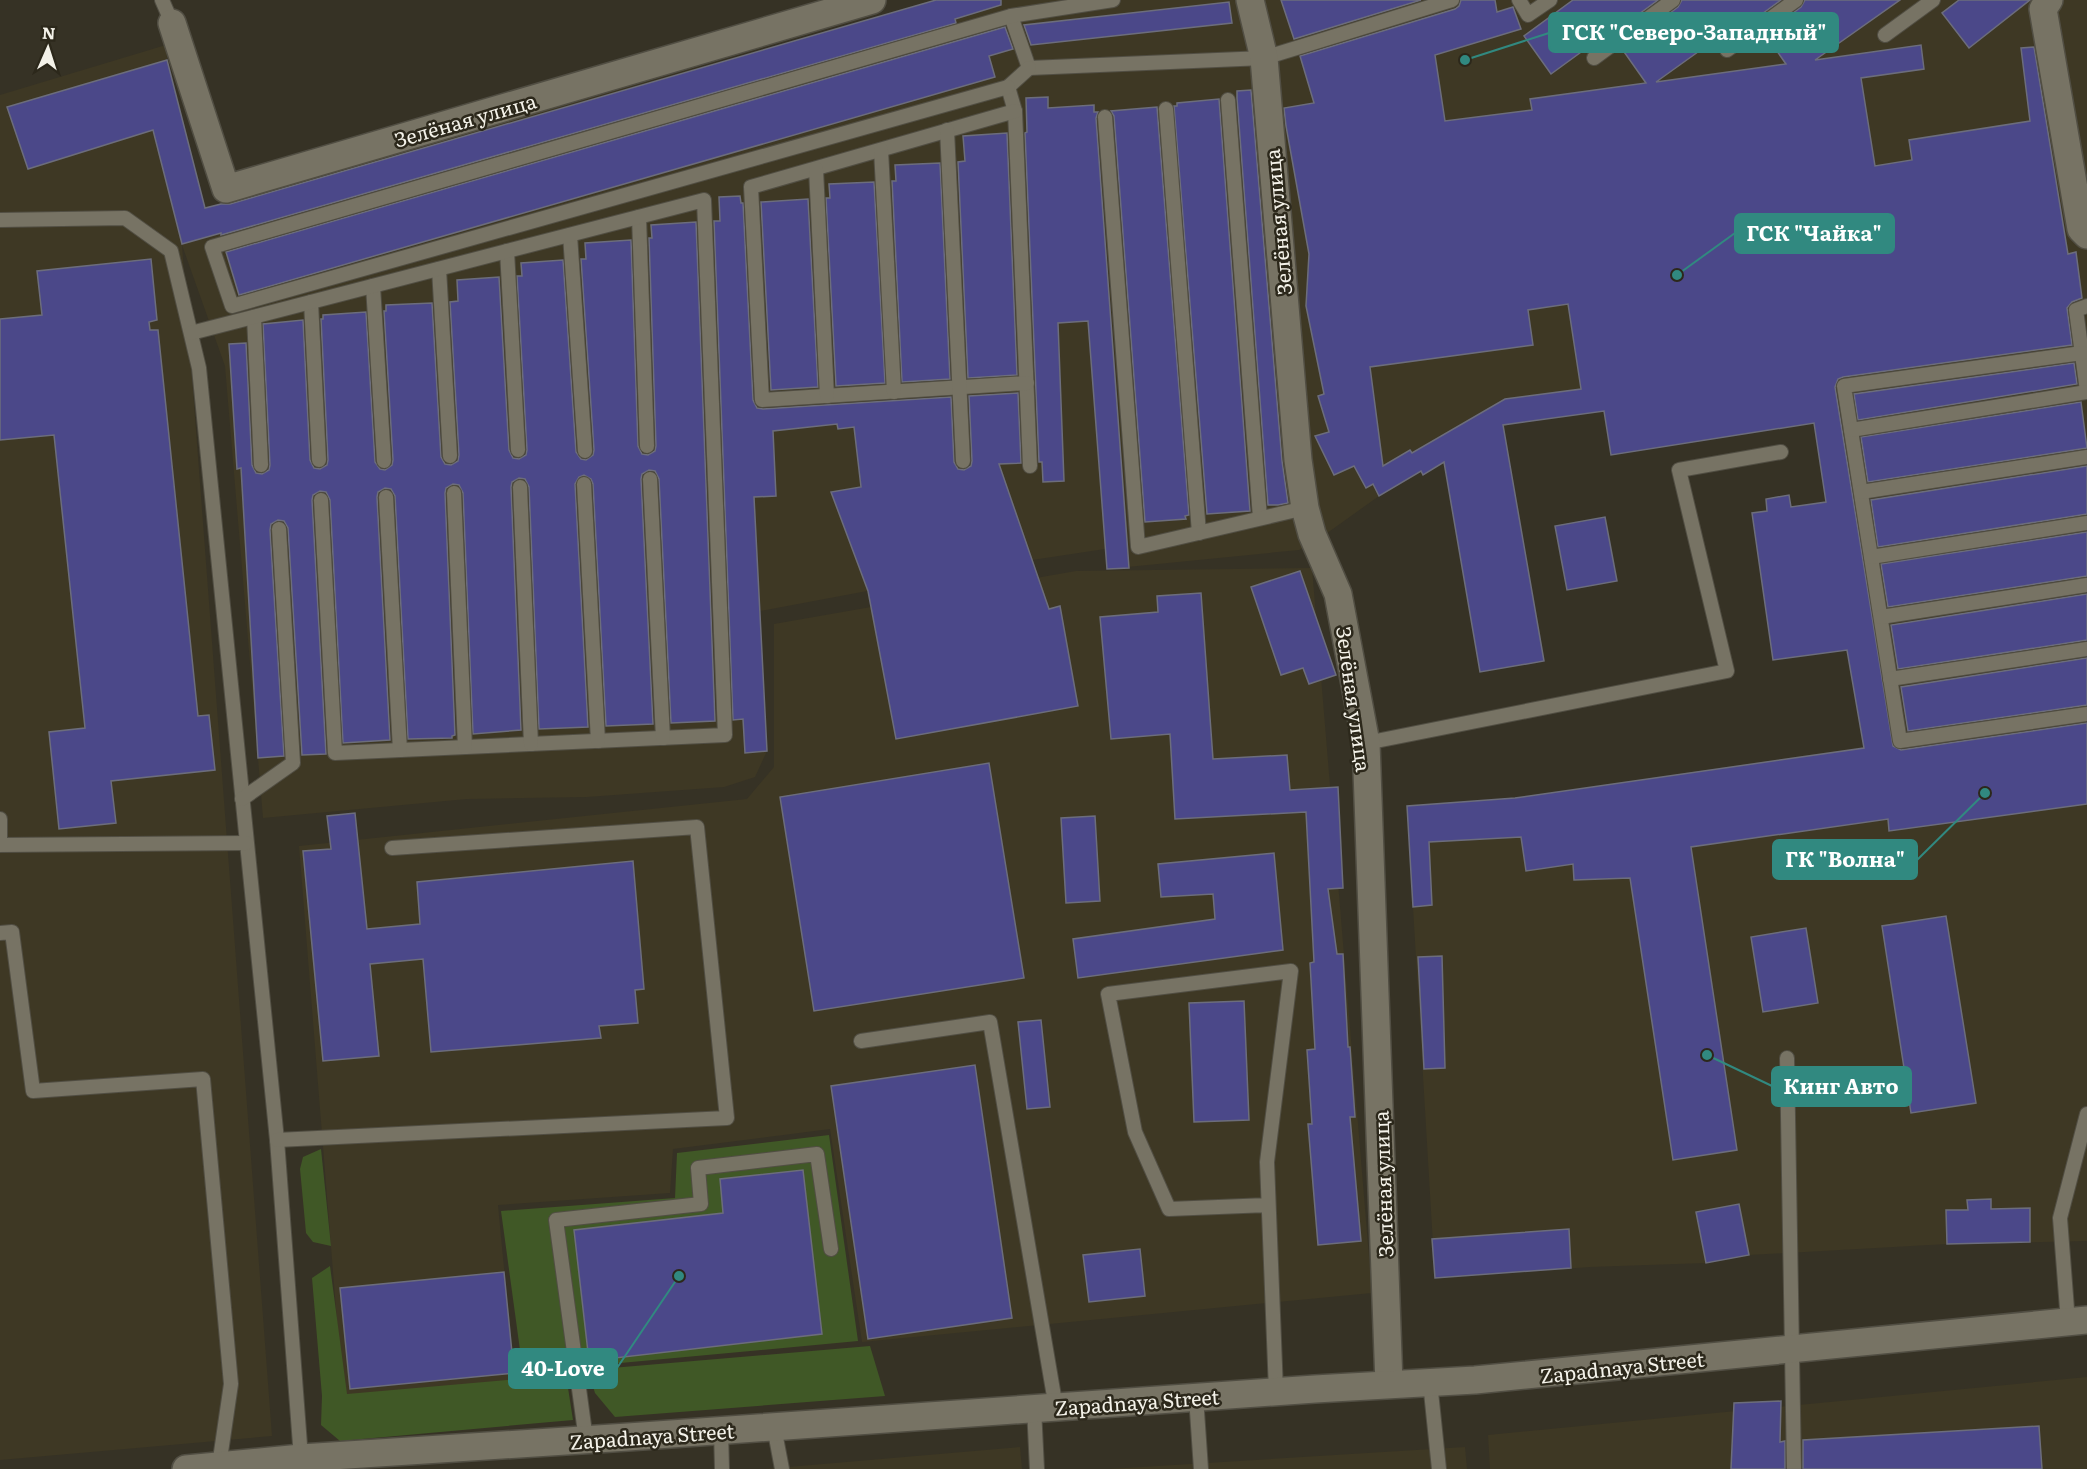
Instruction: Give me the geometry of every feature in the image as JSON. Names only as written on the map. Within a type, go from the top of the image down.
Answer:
[{"type":"street","name":"Зелёная улица","points":[[1250,0],[1264,58],[1293,417],[1305,508],[1312,534],[1338,594],[1366,743],[1389,1384]]},
{"type":"street","name":"Зелёная улица","points":[[167,11],[226,189],[866,1]]},
{"type":"street","points":[[2042,11],[2081,229],[2087,235]]},
{"type":"street","name":"Zapadnaya Street","points":[[186,1469],[301,1458],[721,1431],[1276,1391],[1475,1380],[2078,1321]]},
{"type":"lane","points":[[1113,0],[1011,16],[212,247],[232,306],[1008,87],[1029,68],[1264,58],[1452,0]]},
{"type":"lane","points":[[1519,0],[1528,15],[1550,0]]},
{"type":"lane","points":[[1594,58],[1673,0]]},
{"type":"lane","points":[[1727,50],[1796,0]]},
{"type":"lane","points":[[1885,35],[1933,0]]},
{"type":"lane","points":[[1011,16],[1029,68]]},
{"type":"lane","points":[[1008,87],[1015,111],[1030,466]]},
{"type":"lane","points":[[1228,100],[1260,518]]},
{"type":"lane","points":[[1166,109],[1199,533]]},
{"type":"lane","points":[[1015,111],[751,187],[762,400],[1027,383]]},
{"type":"lane","points":[[1105,117],[1138,547],[1305,508]]},
{"type":"lane","points":[[947,130],[963,461]]},
{"type":"lane","points":[[881,150],[894,392]]},
{"type":"lane","points":[[816,169],[827,396]]},
{"type":"lane","points":[[191,333],[704,200],[725,735],[335,753],[321,500]]},
{"type":"lane","points":[[639,217],[647,446]]},
{"type":"lane","points":[[0,220],[125,218],[171,251],[191,333],[199,368],[277,1140],[301,1458]]},
{"type":"lane","points":[[570,235],[585,451]]},
{"type":"lane","points":[[507,251],[518,450]]},
{"type":"lane","points":[[439,269],[450,456]]},
{"type":"lane","points":[[373,286],[384,461]]},
{"type":"lane","points":[[311,302],[319,460]]},
{"type":"lane","points":[[1851,430],[2087,391],[2076,310],[2087,306]]},
{"type":"lane","points":[[254,317],[261,465]]},
{"type":"lane","points":[[2082,353],[1844,386],[1900,741],[2087,714]]},
{"type":"lane","points":[[1366,743],[1727,671],[1679,470],[1781,452]]},
{"type":"lane","points":[[1861,492],[2087,457]]},
{"type":"lane","points":[[650,479],[663,738]]},
{"type":"lane","points":[[584,484],[597,741]]},
{"type":"lane","points":[[520,487],[531,744]]},
{"type":"lane","points":[[454,493],[465,747]]},
{"type":"lane","points":[[386,497],[400,750]]},
{"type":"lane","points":[[1871,557],[2087,523]]},
{"type":"lane","points":[[242,799],[293,763],[279,529]]},
{"type":"lane","points":[[1881,616],[2087,585]]},
{"type":"lane","points":[[1890,679],[2087,649]]},
{"type":"lane","points":[[0,819],[0,844],[246,843]]},
{"type":"lane","points":[[277,1140],[727,1118],[697,827],[392,848]]},
{"type":"lane","points":[[0,933],[12,932],[33,1091],[203,1079],[231,1384],[219,1466]]},
{"type":"lane","points":[[1269,1205],[1169,1209],[1135,1132],[1108,994],[1291,971],[1267,1162],[1269,1205],[1276,1391]]},
{"type":"lane","points":[[861,1041],[990,1022],[1045,1408],[1037,1469]]},
{"type":"lane","points":[[1787,1058],[1794,1469]]},
{"type":"lane","points":[[2078,1321],[2060,1218],[2087,1114]]},
{"type":"lane","points":[[586,1440],[556,1220],[701,1204],[698,1168],[817,1154],[831,1249]]},
{"type":"lane","points":[[1430,1382],[1439,1469]]},
{"type":"lane","points":[[1196,1397],[1201,1469]]},
{"type":"lane","points":[[774,1427],[783,1469]]},
{"type":"lane","points":[[721,1431],[722,1469]]},
{"type":"shaded area","points":[[936,0],[2087,0],[2087,1241],[1947,1244],[1749,1255],[1706,1263],[1590,1267],[1435,1278],[1407,806],[1515,798],[1863,747],[1870,784],[1830,379],[1509,424],[1423,475],[1420,471],[1299,550],[1107,569],[1105,549],[1032,560],[760,611],[767,751],[755,777],[724,787],[587,797],[467,799],[263,818],[225,366],[182,245],[272,1436],[0,1460],[0,95],[166,45],[179,215]]},
{"type":"shaded area","points":[[1312,568],[1372,1293],[862,1342],[830,1129],[673,1149],[670,1193],[498,1205],[515,1384],[343,1397],[299,846],[747,799],[774,767],[774,624],[1076,571]]},
{"type":"shaded area","points":[[2087,1377],[2087,1469],[1490,1469],[1488,1435]]},
{"type":"shaded area","points":[[1020,1447],[1022,1469],[765,1469]]},
{"type":"shaded area","points":[[1465,1447],[1467,1469],[1109,1469]]},
{"type":"green space","points":[[829,1135],[858,1341],[523,1372],[501,1211],[675,1198],[677,1153]]},
{"type":"green space","points":[[321,1149],[331,1246],[313,1242],[306,1233],[300,1169],[303,1157]]},
{"type":"green space","points":[[330,1266],[347,1394],[566,1375],[573,1420],[340,1441],[321,1425],[322,1396],[312,1278]]},
{"type":"green space","points":[[870,1346],[885,1396],[615,1417],[595,1393],[588,1370]]},
{"type":"building","points":[[936,0],[1001,0],[1001,5],[955,19],[956,23],[221,235],[221,233],[182,244],[153,130],[28,169],[7,107],[167,60],[205,208],[230,204]]},
{"type":"building","points":[[1281,0],[1421,0],[1294,39]]},
{"type":"building","points":[[1461,0],[1495,0],[1497,12],[1513,7],[1521,29],[1435,55],[1445,121],[1532,110],[1530,99],[1646,83],[1622,49],[1678,7],[1682,0],[1781,0],[1755,19],[1751,14],[1656,82],[1786,64],[1765,34],[1801,7],[1805,0],[1900,0],[1815,60],[1921,45],[1924,69],[1861,78],[1875,166],[1912,160],[1909,140],[2030,121],[2021,48],[2034,47],[2068,254],[2076,252],[2082,298],[2072,302],[2067,308],[2072,345],[1843,377],[1838,379],[1835,387],[1893,746],[1901,750],[2087,723],[2087,804],[1889,831],[1888,819],[1691,847],[1737,1150],[1673,1160],[1630,878],[1574,880],[1573,864],[1526,871],[1521,837],[1429,842],[1432,905],[1413,907],[1407,806],[1515,798],[1864,748],[1847,650],[1773,660],[1752,513],[1767,511],[1766,499],[1789,495],[1791,507],[1826,502],[1814,423],[1611,455],[1604,411],[1503,425],[1544,661],[1480,672],[1444,462],[1423,475],[1421,471],[1379,496],[1373,484],[1366,488],[1354,466],[1334,475],[1315,436],[1329,432],[1318,396],[1324,394],[1306,306],[1309,254],[1284,108],[1314,103],[1300,56],[1459,6]],"holes":[[[1568,304],[1581,389],[1505,399],[1412,453],[1410,450],[1383,466],[1370,367],[1533,345],[1528,310]]]},
{"type":"building","points":[[1573,0],[1658,0],[1612,34],[1610,31],[1551,74],[1524,36]]},
{"type":"building","points":[[1959,0],[2030,0],[1969,48],[1942,13]]},
{"type":"building","points":[[1229,2],[1232,23],[1031,45],[1024,25]]},
{"type":"building","points":[[1005,27],[1013,49],[989,56],[995,77],[239,295],[226,252]]},
{"type":"building","points":[[1251,90],[1282,461],[1288,503],[1278,505],[1268,505],[1237,98],[1237,91]]},
{"type":"building","points":[[1048,97],[1048,108],[1094,105],[1094,112],[1098,112],[1096,118],[1129,568],[1107,569],[1088,321],[1058,323],[1064,481],[1043,482],[1042,462],[1039,462],[1025,133],[1027,132],[1026,98]]},
{"type":"building","points":[[1219,99],[1250,511],[1207,514],[1174,106],[1177,106],[1177,103]]},
{"type":"building","points":[[1157,107],[1189,515],[1185,516],[1186,519],[1145,522],[1114,116],[1111,111]]},
{"type":"building","points":[[1007,133],[1017,375],[968,378],[958,162],[965,161],[963,136]]},
{"type":"building","points":[[940,163],[950,379],[902,382],[892,181],[896,181],[895,165]]},
{"type":"building","points":[[874,182],[885,383],[836,386],[826,198],[830,198],[829,184]]},
{"type":"building","points":[[740,196],[741,203],[743,203],[753,400],[757,408],[951,397],[954,462],[958,469],[964,470],[971,466],[972,461],[969,396],[1018,393],[1021,463],[999,464],[1049,609],[1060,606],[1078,706],[896,739],[868,591],[831,492],[861,487],[854,427],[838,429],[837,424],[773,431],[776,496],[754,497],[767,751],[745,753],[743,719],[733,720],[714,221],[720,221],[719,197]]},
{"type":"building","points":[[808,199],[818,387],[771,390],[761,202]]},
{"type":"building","points":[[696,222],[715,721],[671,723],[659,479],[655,471],[649,470],[642,474],[641,479],[653,724],[606,726],[593,484],[591,479],[584,475],[579,477],[575,484],[588,727],[539,729],[529,487],[525,479],[519,478],[512,482],[511,487],[521,730],[473,734],[463,493],[459,485],[453,484],[446,488],[445,493],[455,735],[452,738],[408,739],[395,496],[391,489],[385,488],[378,492],[377,497],[390,740],[343,743],[330,500],[326,492],[320,491],[313,495],[312,500],[326,754],[302,755],[288,528],[284,521],[278,520],[271,524],[270,530],[284,756],[258,758],[241,468],[237,469],[229,344],[246,343],[252,465],[256,473],[262,474],[269,470],[270,465],[263,324],[303,320],[310,460],[314,468],[320,469],[327,465],[328,460],[321,319],[323,315],[366,312],[375,462],[380,469],[385,470],[392,465],[393,460],[384,311],[386,311],[386,305],[432,303],[441,457],[445,464],[451,465],[458,461],[459,455],[450,302],[458,301],[457,280],[499,277],[509,450],[513,458],[519,459],[526,455],[527,450],[517,276],[522,276],[521,263],[563,260],[576,452],[581,459],[586,460],[593,455],[594,450],[581,259],[586,259],[585,243],[631,240],[638,446],[642,454],[648,455],[655,451],[656,446],[649,238],[652,238],[651,225]]},
{"type":"building","points":[[151,259],[157,320],[149,322],[150,330],[158,330],[198,716],[209,715],[215,770],[111,781],[116,823],[59,829],[49,732],[85,728],[54,435],[0,440],[0,319],[42,315],[37,271]]},
{"type":"building","points":[[2074,363],[2077,384],[1858,420],[1854,394]]},
{"type":"building","points":[[2081,402],[2087,448],[1868,482],[1861,437]]},
{"type":"building","points":[[2087,466],[2087,514],[1878,547],[1871,500]]},
{"type":"building","points":[[1605,517],[1617,581],[1567,590],[1555,526]]},
{"type":"building","points":[[2087,532],[2087,576],[1888,607],[1881,564]]},
{"type":"building","points":[[1300,571],[1336,675],[1309,684],[1303,668],[1281,675],[1251,587]]},
{"type":"building","points":[[1201,593],[1213,759],[1287,755],[1290,790],[1338,787],[1343,888],[1328,889],[1337,954],[1343,954],[1348,1047],[1350,1047],[1355,1117],[1350,1117],[1361,1241],[1318,1245],[1308,1124],[1312,1124],[1307,1050],[1315,1049],[1310,963],[1314,962],[1306,812],[1175,819],[1170,734],[1111,739],[1100,617],[1158,612],[1157,596]]},
{"type":"building","points":[[2087,594],[2087,640],[1898,669],[1891,625]]},
{"type":"building","points":[[2087,658],[2087,705],[1908,731],[1901,687]]},
{"type":"building","points":[[989,763],[1024,978],[814,1011],[780,797]]},
{"type":"building","points":[[355,813],[367,929],[420,924],[417,882],[633,861],[644,989],[635,990],[638,1023],[599,1026],[601,1038],[431,1052],[423,959],[370,964],[379,1056],[323,1061],[303,851],[331,849],[327,816]]},
{"type":"building","points":[[1095,816],[1100,901],[1066,903],[1061,818]]},
{"type":"building","points":[[1274,853],[1283,950],[1078,978],[1073,939],[1215,919],[1213,894],[1161,897],[1158,864]]},
{"type":"building","points":[[1946,916],[1976,1103],[1911,1113],[1882,926]]},
{"type":"building","points":[[1806,928],[1818,1003],[1763,1012],[1751,937]]},
{"type":"building","points":[[1442,956],[1445,1068],[1424,1069],[1418,957]]},
{"type":"building","points":[[1244,1001],[1249,1120],[1194,1122],[1189,1003]]},
{"type":"building","points":[[1041,1020],[1050,1107],[1027,1109],[1018,1022]]},
{"type":"building","points":[[975,1065],[1012,1318],[868,1339],[831,1086]]},
{"type":"building","points":[[803,1170],[822,1334],[589,1361],[574,1230],[723,1213],[720,1179]]},
{"type":"building","points":[[1991,1199],[1991,1209],[2030,1208],[2030,1242],[1947,1244],[1946,1210],[1968,1210],[1967,1200]]},
{"type":"building","points":[[1739,1204],[1749,1255],[1706,1263],[1696,1212]]},
{"type":"building","points":[[1569,1229],[1571,1268],[1435,1278],[1432,1239]]},
{"type":"building","points":[[1140,1249],[1145,1296],[1089,1302],[1083,1255]]},
{"type":"building","points":[[504,1272],[514,1373],[350,1389],[340,1288]]},
{"type":"building","points":[[1781,1401],[1780,1442],[1785,1441],[1785,1469],[1731,1469],[1734,1403]]},
{"type":"building","points":[[2039,1426],[2042,1469],[1803,1469],[1803,1440]]},
{"type":"place","name":"ГСК \"Северо-Западный\"","points":[[1465,60]]},
{"type":"place","name":"ГСК \"Чайка\"","points":[[1677,275]]},
{"type":"place","name":"ГК \"Волна\"","points":[[1985,793]]},
{"type":"place","name":"Кинг Авто","points":[[1707,1055]]},
{"type":"place","name":"40-Love","points":[[679,1276]]}]
